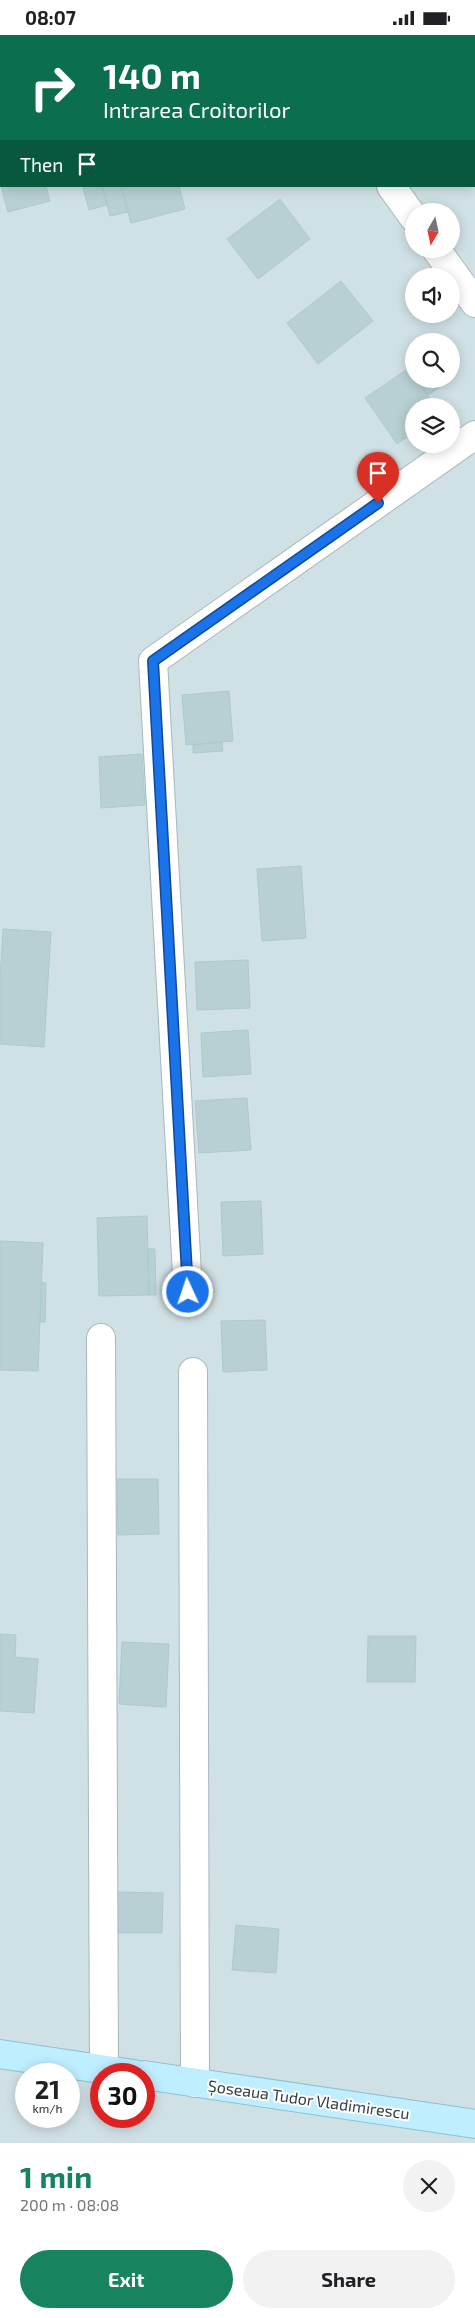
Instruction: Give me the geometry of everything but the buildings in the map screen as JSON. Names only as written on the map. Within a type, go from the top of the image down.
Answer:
[{"type":"main road","points":[[0,2054],[90,2067]]},
{"type":"main road","name":"Șoseaua Tudor Vladimirescu","points":[[155,2077],[475,2124]]},
{"type":"street","points":[[392,187],[405,205]]},
{"type":"street","points":[[442,258],[475,303]]},
{"type":"street","points":[[188,1292],[153,661],[475,435]]},
{"type":"street","points":[[101,1338],[104,2063]]},
{"type":"street","points":[[194,1372],[195,2083]]},
{"type":"shaded area","points":[[0,187],[475,187],[475,2143],[0,2143]]},
{"type":"route","points":[[188,1292],[153,661],[378,503]]}]
